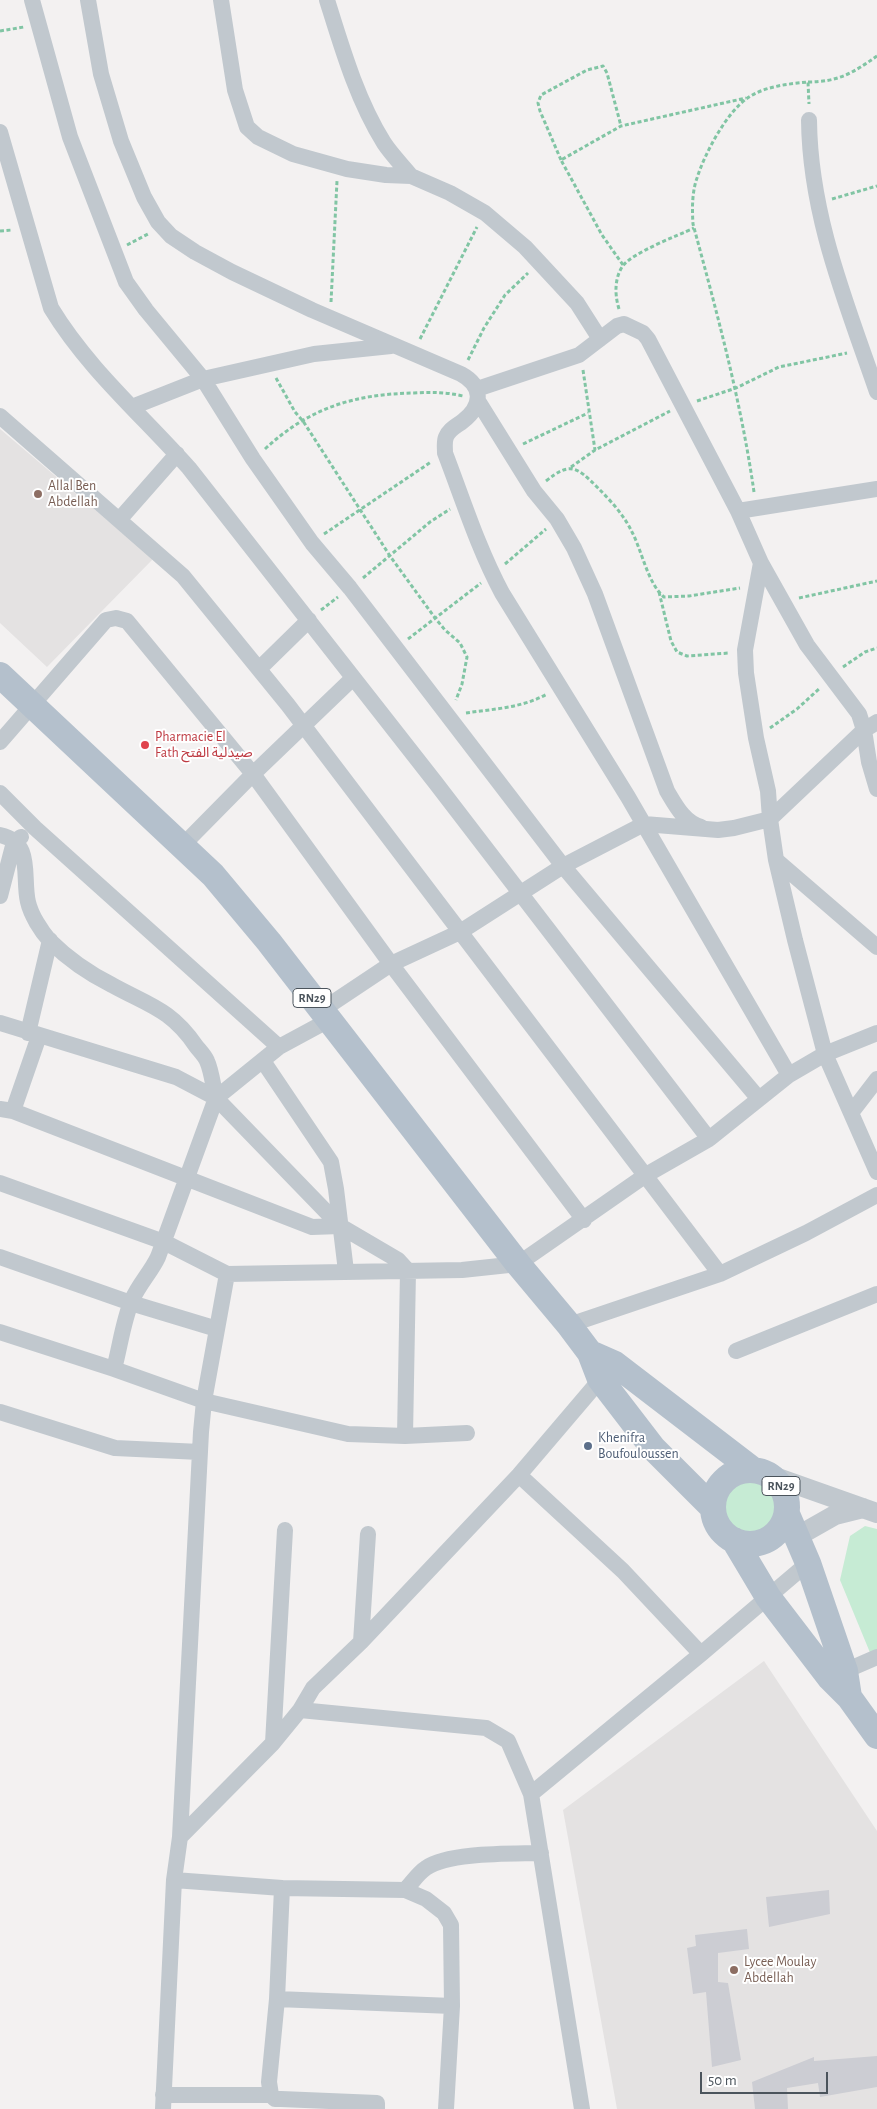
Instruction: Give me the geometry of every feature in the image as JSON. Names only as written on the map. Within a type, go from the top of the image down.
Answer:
[{"type":"main road","name":"RN29","points":[[0,675],[213,875],[269,942],[518,1264],[590,1353],[608,1371],[782,1487],[787,1500],[792,1525],[808,1563],[837,1675]]},
{"type":"main road","name":"RN29","points":[[608,1371],[653,1448],[713,1508]]},
{"type":"main road","name":"RN29","points":[[762,1473],[742,1470],[724,1480],[717,1488],[713,1508],[714,1518],[719,1527],[734,1540],[768,1597],[837,1675],[849,1697],[877,1736]]},
{"type":"main road","name":"RN29","points":[[734,1540],[745,1544],[756,1544],[776,1534],[783,1525],[792,1525]]},
{"type":"street","points":[[32,0],[70,137],[126,282],[146,310],[203,379],[253,459],[312,543],[350,588],[396,648],[449,709],[563,866],[759,1099]]},
{"type":"street","points":[[88,0],[101,74],[121,141],[144,197],[162,227],[171,236],[202,256],[330,318],[461,374],[470,380],[534,491],[557,519],[574,548],[595,594],[668,791],[680,812],[696,826],[704,828]]},
{"type":"street","points":[[221,0],[235,90],[247,127],[258,138],[293,154],[338,166],[386,175],[411,176],[450,193],[485,213],[526,247],[578,303],[600,339]]},
{"type":"street","points":[[327,0],[358,89],[376,128],[386,145],[411,176]]},
{"type":"street","points":[[809,120],[810,153],[817,203],[831,254],[877,392]]},
{"type":"street","points":[[0,132],[51,308],[84,357],[177,454],[309,620],[708,1139]]},
{"type":"street","points":[[789,1075],[644,824],[492,575],[445,453],[444,442],[446,435],[464,421],[478,395],[579,355],[617,326],[624,324],[643,333],[648,339],[738,511],[761,563],[807,644],[870,726],[868,762],[877,789]]},
{"type":"street","points":[[132,407],[203,379],[314,354],[392,346]]},
{"type":"street","points":[[0,416],[183,576],[304,726],[720,1274]]},
{"type":"street","points":[[119,520],[177,454]]},
{"type":"street","points":[[738,511],[877,489]]},
{"type":"street","points":[[761,563],[745,650],[746,673],[756,738],[768,791],[776,860],[825,1054],[877,1172]]},
{"type":"street","points":[[0,742],[106,620],[116,618],[127,621],[253,774],[391,964],[584,1220]]},
{"type":"street","points":[[259,669],[309,620]]},
{"type":"street","points":[[182,846],[253,774],[353,678]]},
{"type":"street","points":[[114,1369],[131,1303],[140,1284],[152,1270],[164,1242],[216,1098],[279,1047],[326,1015],[391,964],[460,932],[563,866],[644,824],[718,830],[770,819],[870,726]]},
{"type":"street","points":[[0,793],[35,828],[279,1047]]},
{"type":"street","points":[[7,838],[35,828]]},
{"type":"street","points":[[0,896],[7,838]]},
{"type":"street","points":[[7,838],[20,847],[25,863],[26,893],[31,912],[50,940],[83,968],[155,1006],[186,1031],[208,1062],[216,1098]]},
{"type":"street","points":[[776,860],[877,947]]},
{"type":"street","points":[[50,940],[34,1035],[4,1111],[187,1177],[312,1227],[340,1226]]},
{"type":"street","points":[[0,1023],[176,1077],[216,1098],[340,1226],[398,1260],[408,1271],[405,1436]]},
{"type":"street","points":[[0,1183],[164,1242],[227,1274],[346,1270],[462,1270],[518,1264],[584,1220],[646,1175],[708,1139],[789,1075],[825,1054],[877,1034]]},
{"type":"street","points":[[263,1061],[331,1162],[346,1270]]},
{"type":"street","points":[[851,1113],[877,1080]]},
{"type":"street","points":[[569,1325],[720,1274],[806,1233],[877,1195]]},
{"type":"street","points":[[0,1257],[131,1303],[217,1329]]},
{"type":"street","points":[[227,1274],[204,1401],[200,1452],[180,1837],[174,1880],[163,2102],[271,2095]]},
{"type":"street","points":[[736,1351],[877,1294]]},
{"type":"street","points":[[0,1332],[204,1401],[348,1434],[405,1436],[467,1433]]},
{"type":"street","points":[[180,1837],[273,1743],[300,1710],[312,1688],[361,1642],[520,1475],[608,1371]]},
{"type":"street","points":[[0,1412],[115,1448],[200,1452]]},
{"type":"street","points":[[762,1473],[870,1511]]},
{"type":"street","points":[[520,1475],[623,1571],[701,1654]]},
{"type":"street","points":[[792,1525],[835,1515],[870,1511]]},
{"type":"street","points":[[273,1743],[285,1530]]},
{"type":"street","points":[[361,1642],[368,1534]]},
{"type":"street","points":[[531,1794],[808,1563]]},
{"type":"street","points":[[837,1675],[877,1657]]},
{"type":"street","points":[[300,1710],[486,1728],[508,1741],[531,1794],[582,2109]]},
{"type":"street","points":[[405,1890],[426,1868],[437,1862],[460,1857],[541,1853]]},
{"type":"street","points":[[174,1880],[282,1888],[405,1890],[426,1899],[444,1914],[452,1925],[452,2006],[446,2109]]},
{"type":"street","points":[[282,1888],[277,1999],[269,2082],[271,2095],[275,2099],[380,2107]]},
{"type":"street","points":[[277,1999],[452,2006]]},
{"type":"path","points":[[0,31],[39,24]]},
{"type":"path","points":[[756,508],[736,388],[694,228],[692,206],[696,179],[708,150],[727,120],[747,98],[759,91],[775,86],[839,79],[856,71],[877,56]]},
{"type":"path","points":[[621,126],[607,73],[603,66],[587,70],[541,95],[538,104],[560,160],[602,235],[623,265]]},
{"type":"path","points":[[808,82],[809,120]]},
{"type":"path","points":[[560,160],[621,126],[747,98]]},
{"type":"path","points":[[330,318],[338,166]]},
{"type":"path","points":[[817,203],[877,186]]},
{"type":"path","points":[[412,354],[462,253],[485,213]]},
{"type":"path","points":[[113,252],[162,227]]},
{"type":"path","points":[[624,324],[615,293],[618,275],[623,265],[654,246],[694,228]]},
{"type":"path","points":[[461,374],[484,328],[505,295],[539,262]]},
{"type":"path","points":[[534,491],[563,469],[571,467],[595,450],[683,405],[736,388],[780,367],[862,349]]},
{"type":"path","points":[[579,355],[585,379],[588,414],[595,450]]},
{"type":"path","points":[[268,365],[295,412],[304,421],[390,556],[435,618],[460,643],[467,657],[462,684],[449,709],[465,713],[514,706],[533,701],[559,686]]},
{"type":"path","points":[[253,459],[282,433],[321,410],[340,402],[386,393],[447,392],[478,395]]},
{"type":"path","points":[[510,452],[588,414]]},
{"type":"path","points":[[312,543],[360,508],[445,453]]},
{"type":"path","points":[[571,467],[584,474],[616,506],[632,530],[658,592],[671,641],[677,652],[687,656],[696,656],[745,650]]},
{"type":"path","points":[[309,620],[430,522],[463,500]]},
{"type":"path","points":[[396,648],[492,575],[557,519]]},
{"type":"path","points":[[783,601],[877,581]]},
{"type":"path","points":[[658,592],[664,597],[674,597],[756,586]]},
{"type":"path","points":[[756,738],[797,709],[849,661],[877,648]]},
{"type":"shaded area","name":"Allal Ben Abdellah","points":[[0,429],[153,559],[47,667],[0,623]]},
{"type":"shaded area","name":"Lycee Moulay Abdellah","points":[[764,1661],[877,1831],[877,2109],[617,2109],[563,1810]]},
{"type":"green space","points":[[750,1479],[769,1487],[777,1506],[769,1525],[750,1533],[731,1525],[723,1506],[731,1487]]},
{"type":"green space","points":[[865,1526],[877,1529],[877,1652],[871,1655],[840,1580],[850,1536]]},
{"type":"building","points":[[829,1890],[830,1914],[769,1927],[766,1897]]},
{"type":"building","points":[[747,1929],[749,1949],[718,1953],[718,1982],[728,1983],[741,2060],[712,2067],[706,1992],[693,1994],[687,1948],[696,1946],[695,1935]]},
{"type":"building","points":[[877,2056],[877,2087],[820,2097],[818,2083],[787,2088],[788,2109],[755,2109],[752,2082],[814,2057],[814,2061]]},
{"type":"place","name":"Allal Ben Abdellah","points":[[38,494]]},
{"type":"place","name":"Pharmacie El Fath صيدلية الفتح","points":[[145,745]]},
{"type":"place","name":"Khenifra Boufouloussen","points":[[588,1446]]},
{"type":"place","name":"Lycee Moulay Abdellah","points":[[734,1970]]}]
